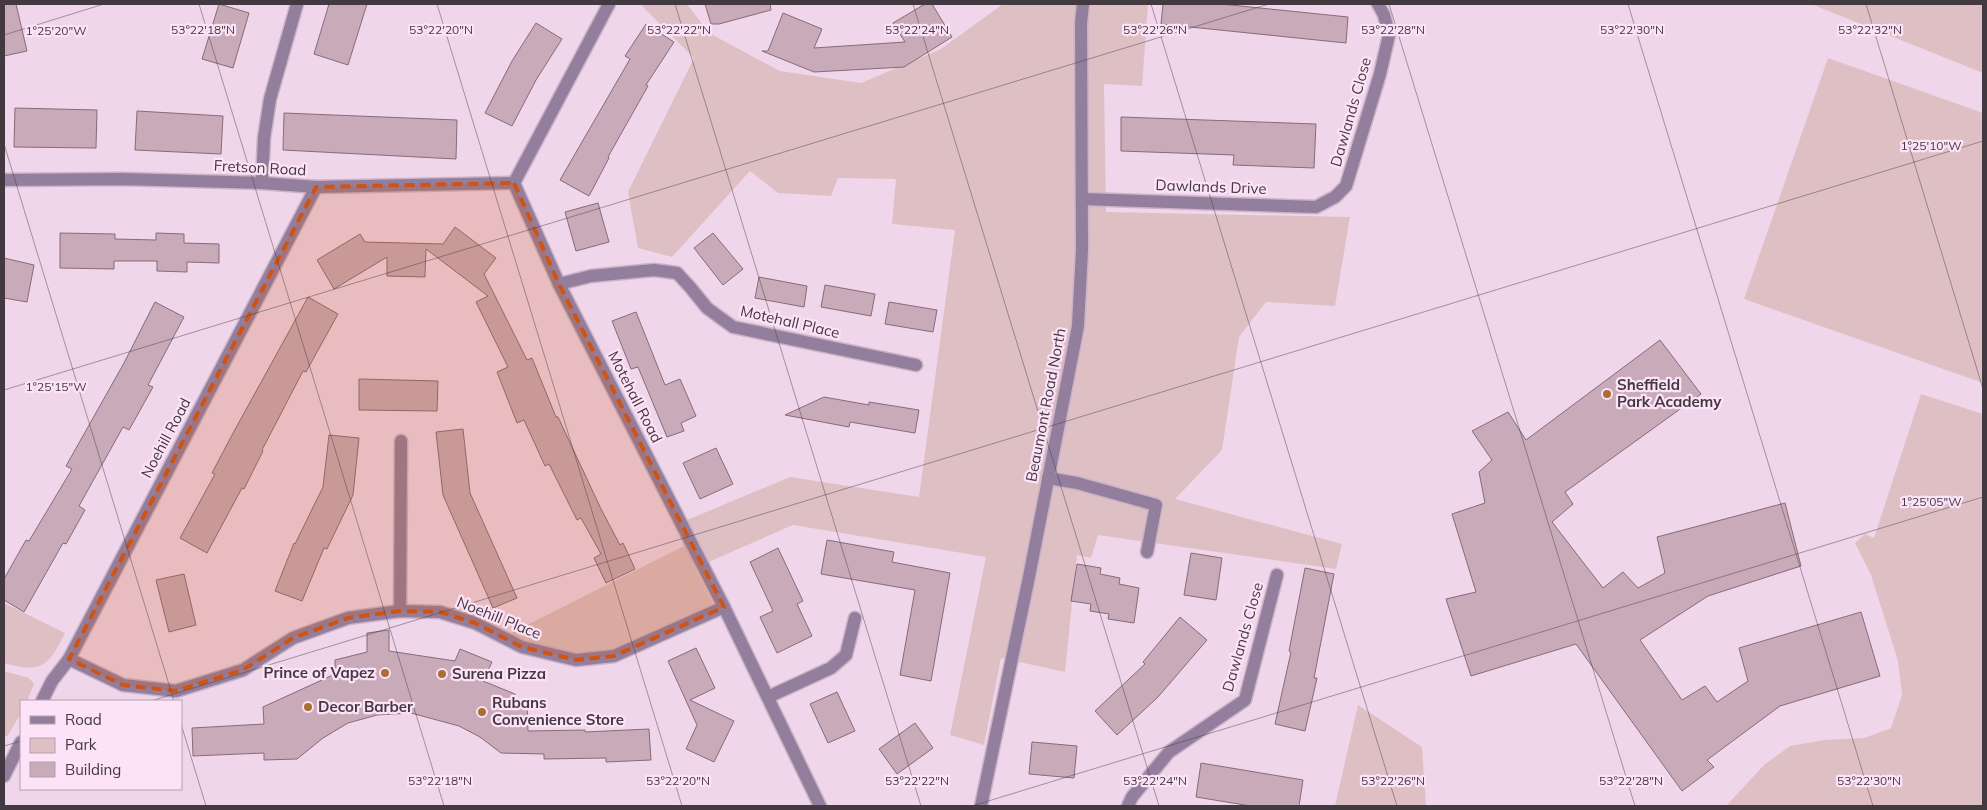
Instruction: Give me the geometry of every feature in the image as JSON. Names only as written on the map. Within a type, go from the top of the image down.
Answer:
[{"type":"street","points":[[262,183],[264,138],[270,99],[297,4]]},
{"type":"street","points":[[514,183],[609,4]]},
{"type":"street","name":"Beaumont Road North","points":[[981,806],[1031,569],[1078,326],[1082,199],[1081,23],[1083,4]]},
{"type":"street","name":"Dawlands Close","points":[[1335,197],[1346,186],[1380,74],[1389,35],[1384,15],[1378,4]]},
{"type":"street","name":"Fretson Road","points":[[4,180],[122,179],[262,183],[316,187],[514,183]]},
{"type":"street","name":"Motehall Road","points":[[514,183],[559,284],[724,607],[820,806]]},
{"type":"street","name":"Noehill Road","points":[[42,700],[52,681],[69,659],[316,187]]},
{"type":"street","name":"Dawlands Drive","points":[[1082,199],[1316,207],[1335,197]]},
{"type":"street","name":"Motehall Place","points":[[559,284],[591,276],[654,270],[677,273],[707,308],[733,327],[916,365]]},
{"type":"street","points":[[400,441],[400,611]]},
{"type":"street","points":[[1048,478],[1077,483],[1156,505],[1147,552]]},
{"type":"street","name":"Dawlands Close","points":[[1128,806],[1132,798],[1169,752],[1245,700],[1277,575]]},
{"type":"street","name":"Noehill Place","points":[[69,659],[123,685],[176,691],[243,670],[293,638],[348,618],[400,611],[440,612],[475,623],[522,647],[576,660],[614,656],[724,607]]},
{"type":"street","points":[[768,697],[831,668],[846,655],[855,618]]},
{"type":"street","points":[[4,776],[20,744]]},
{"type":"highlighted area","points":[[514,183],[559,284],[724,607],[614,656],[576,660],[522,647],[475,623],[440,612],[400,611],[348,618],[293,638],[243,670],[176,691],[123,685],[69,659],[316,187]]},
{"type":"green space","points":[[640,4],[687,4],[709,33],[780,71],[861,83],[941,49],[1003,4],[1148,4],[1142,86],[1104,84],[1106,212],[1350,217],[1335,306],[1266,302],[1239,337],[1222,450],[1175,499],[1342,544],[1336,569],[1098,535],[1091,558],[1077,555],[1065,672],[1001,658],[984,745],[950,735],[986,557],[793,525],[695,568],[715,607],[620,651],[557,661],[501,638],[684,546],[675,525],[790,477],[919,497],[955,230],[892,224],[896,179],[838,178],[831,196],[778,193],[750,171],[672,257],[638,248],[628,192],[694,58]]},
{"type":"green space","points":[[1811,4],[1983,4],[1983,73]]},
{"type":"green space","points":[[1828,58],[1983,113],[1983,383],[1744,299]]},
{"type":"green space","points":[[1921,394],[1983,414],[1983,806],[1726,806],[1764,765],[1790,746],[1824,740],[1864,738],[1891,728],[1902,695],[1898,661],[1871,575],[1855,543],[1865,534],[1874,538]]},
{"type":"green space","points":[[4,603],[65,633],[48,660],[35,667],[27,668],[4,663]]},
{"type":"green space","points":[[4,671],[29,678],[34,684],[27,700],[20,700],[20,715],[7,737],[4,734]]},
{"type":"green space","points":[[1358,705],[1422,747],[1426,806],[1335,806]]},
{"type":"building","points":[[4,4],[16,4],[27,51],[4,56]]},
{"type":"building","points":[[219,4],[249,13],[233,68],[202,59]]},
{"type":"building","points":[[329,4],[367,4],[348,65],[314,54]]},
{"type":"building","points":[[705,4],[770,4],[771,10],[719,24],[711,24]]},
{"type":"building","points":[[925,4],[932,4],[952,37],[904,67],[814,72],[762,51],[768,51],[783,13],[822,29],[814,48],[905,42],[893,23]]},
{"type":"building","points":[[1163,4],[1221,4],[1348,17],[1346,43],[1161,24]]},
{"type":"building","points":[[536,23],[562,39],[536,80],[512,126],[485,113],[512,61]]},
{"type":"building","points":[[646,24],[674,42],[646,85],[648,86],[608,157],[589,196],[560,180],[630,59],[625,56]]},
{"type":"building","points":[[15,108],[97,110],[96,148],[14,147]]},
{"type":"building","points":[[137,111],[223,116],[221,154],[135,150]]},
{"type":"building","points":[[284,113],[457,120],[456,159],[283,150]]},
{"type":"building","points":[[1121,117],[1316,124],[1314,168],[1233,165],[1234,155],[1121,151]]},
{"type":"building","points":[[598,203],[609,242],[576,251],[565,212]]},
{"type":"building","points":[[455,227],[496,258],[484,274],[527,360],[532,358],[556,417],[558,417],[601,509],[620,545],[623,543],[635,569],[606,583],[594,558],[601,554],[581,518],[577,520],[549,464],[545,466],[524,420],[517,423],[497,372],[508,367],[476,302],[488,296],[426,249],[425,277],[387,276],[387,257],[334,289],[317,260],[360,234],[365,242],[443,244]]},
{"type":"building","points":[[60,233],[115,234],[115,239],[156,240],[156,233],[184,234],[184,243],[219,244],[219,263],[187,262],[187,272],[157,271],[157,261],[114,261],[114,269],[60,268]]},
{"type":"building","points":[[713,233],[743,269],[723,285],[694,248]]},
{"type":"building","points":[[4,258],[34,265],[27,302],[4,298]]},
{"type":"building","points":[[759,277],[807,286],[804,307],[755,298]]},
{"type":"building","points":[[825,285],[875,294],[871,316],[821,307]]},
{"type":"building","points":[[308,297],[338,314],[306,372],[303,371],[244,489],[242,488],[207,553],[180,538],[215,474],[212,473],[232,435]]},
{"type":"building","points":[[155,302],[184,317],[148,385],[153,387],[129,430],[123,427],[79,506],[85,510],[66,544],[63,543],[24,612],[4,600],[4,579],[26,540],[29,541],[72,469],[66,466],[124,363]]},
{"type":"building","points":[[889,302],[937,310],[933,332],[885,324]]},
{"type":"building","points":[[636,312],[665,385],[680,379],[696,416],[681,423],[684,431],[667,437],[638,367],[631,369],[612,321]]},
{"type":"building","points":[[1660,340],[1701,394],[1565,492],[1573,504],[1552,522],[1603,588],[1623,572],[1638,588],[1665,573],[1657,537],[1785,503],[1801,566],[1708,596],[1640,640],[1682,700],[1705,686],[1717,702],[1748,681],[1739,648],[1861,612],[1880,676],[1780,706],[1707,760],[1714,767],[1682,791],[1576,644],[1471,676],[1446,599],[1476,592],[1452,514],[1485,503],[1479,472],[1492,460],[1472,431],[1508,412],[1526,440]]},
{"type":"building","points":[[359,379],[438,381],[437,411],[359,410]]},
{"type":"building","points":[[824,397],[869,405],[869,402],[919,410],[915,433],[850,422],[849,427],[785,415]]},
{"type":"building","points":[[463,429],[470,493],[517,598],[493,608],[443,495],[436,432]]},
{"type":"building","points":[[329,435],[359,438],[353,495],[327,549],[324,548],[302,601],[275,591],[294,543],[323,487]]},
{"type":"building","points":[[716,448],[733,484],[700,499],[683,463]]},
{"type":"building","points":[[827,540],[894,552],[892,562],[950,573],[931,681],[900,675],[915,590],[821,574]]},
{"type":"building","points":[[778,548],[803,601],[797,604],[812,636],[777,653],[760,617],[773,611],[750,562]]},
{"type":"building","points":[[1191,553],[1222,558],[1216,600],[1184,595]]},
{"type":"building","points":[[1077,564],[1101,568],[1100,574],[1120,578],[1119,584],[1139,588],[1134,623],[1108,619],[1109,614],[1090,611],[1091,604],[1071,601]]},
{"type":"building","points":[[1305,568],[1334,574],[1314,678],[1317,678],[1305,731],[1275,724],[1291,652],[1289,651]]},
{"type":"building","points":[[184,574],[196,625],[169,632],[156,580]]},
{"type":"building","points":[[1180,617],[1207,640],[1158,697],[1117,735],[1095,711],[1145,664],[1143,662]]},
{"type":"building","points":[[389,630],[389,651],[455,661],[460,649],[492,662],[483,681],[515,694],[516,703],[527,703],[528,731],[585,730],[585,732],[649,729],[651,760],[606,762],[606,758],[544,759],[544,754],[501,753],[480,737],[459,726],[411,713],[377,715],[348,723],[323,738],[297,759],[264,760],[264,753],[193,756],[192,728],[264,724],[263,707],[335,674],[335,660],[367,652],[367,633]]},
{"type":"building","points":[[696,648],[715,688],[690,700],[734,721],[714,762],[686,749],[697,725],[668,661]]},
{"type":"building","points":[[837,692],[855,731],[828,743],[810,704]]},
{"type":"building","points":[[915,723],[933,748],[897,774],[879,749]]},
{"type":"building","points":[[1032,742],[1077,746],[1074,778],[1029,774]]},
{"type":"building","points":[[1201,763],[1303,780],[1299,806],[1251,806],[1196,797]]},
{"type":"place","name":"Sheffield Park Academy","points":[[1607,394]]},
{"type":"place","name":"Prince of Vapez","points":[[385,673]]},
{"type":"place","name":"Surena Pizza","points":[[442,674]]},
{"type":"place","name":"Decor Barber","points":[[308,707]]},
{"type":"place","name":"Rubans Convenience Store","points":[[482,712]]}]
